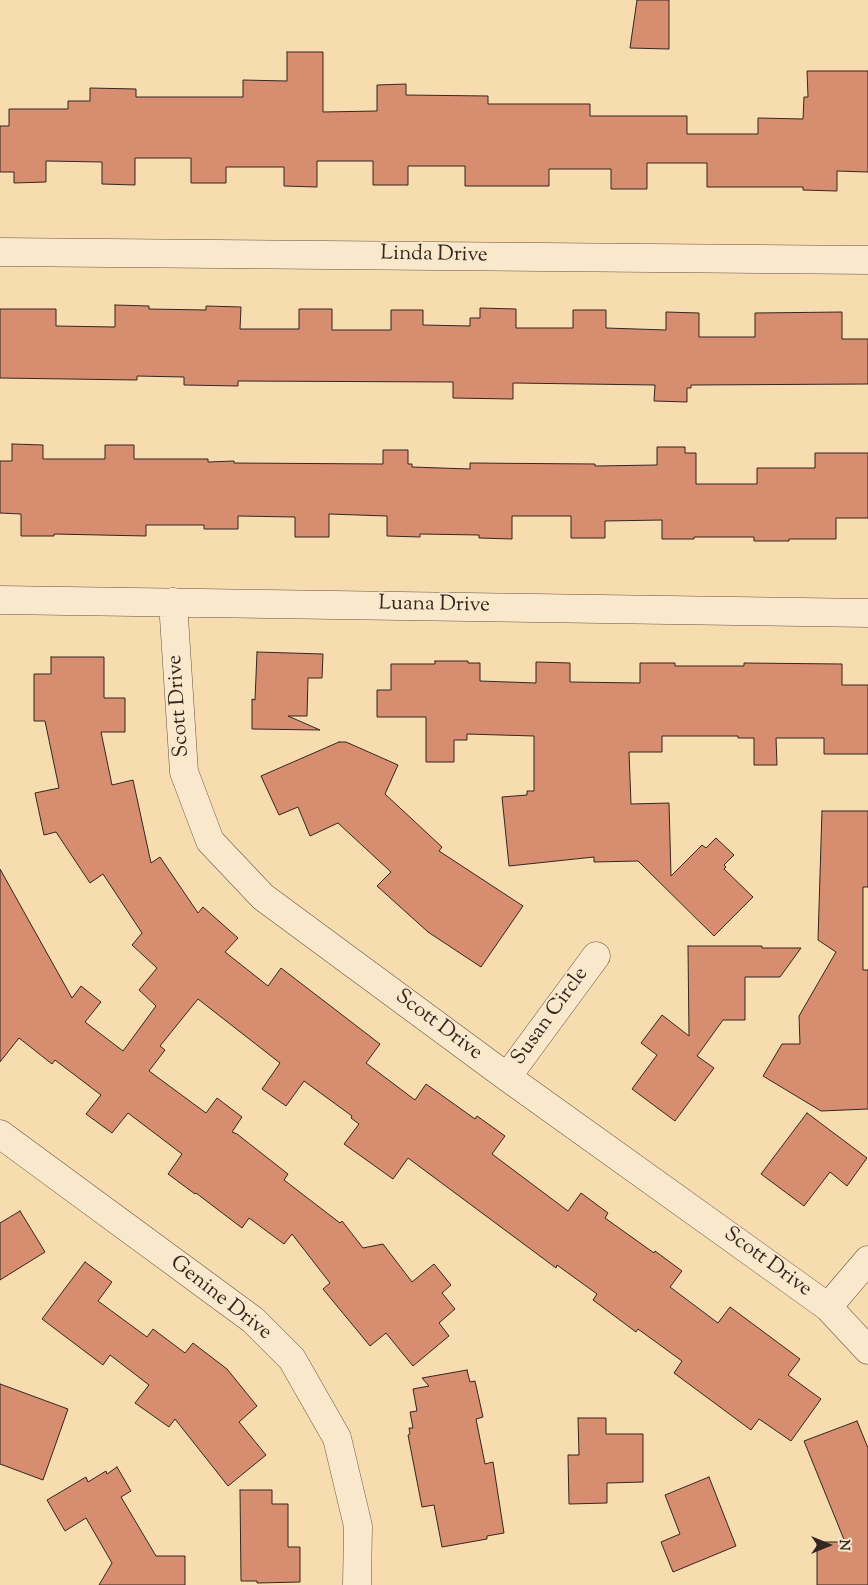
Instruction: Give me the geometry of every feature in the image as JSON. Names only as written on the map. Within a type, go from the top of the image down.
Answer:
[{"type":"street","name":"Linda Drive","points":[[0,252],[868,260]]},
{"type":"street","name":"Luana Drive","points":[[0,600],[868,613]]},
{"type":"street","name":"Scott Drive","points":[[173,602],[184,772],[210,841],[263,897],[507,1077],[828,1307],[868,1350]]},
{"type":"street","name":"Susan Circle","points":[[507,1077],[596,956]]},
{"type":"street","name":"Genine Drive","points":[[0,1134],[253,1320],[292,1359],[337,1438],[358,1526],[357,1585]]},
{"type":"street","points":[[828,1307],[868,1260]]},
{"type":"building","points":[[637,0],[669,0],[669,49],[630,48]]},
{"type":"building","points":[[287,52],[323,52],[323,112],[377,111],[377,85],[406,84],[406,95],[488,96],[488,104],[590,104],[590,116],[687,116],[687,134],[758,134],[758,118],[803,119],[804,97],[808,97],[807,71],[868,71],[868,172],[837,171],[837,191],[803,190],[803,187],[707,187],[707,163],[647,163],[647,189],[611,189],[611,169],[549,169],[549,186],[465,186],[465,166],[408,166],[408,185],[373,185],[373,161],[317,161],[317,187],[284,186],[284,167],[226,167],[226,183],[191,183],[191,158],[135,158],[135,185],[102,184],[102,162],[46,161],[46,182],[14,183],[14,172],[0,172],[0,126],[9,126],[9,109],[68,109],[68,101],[90,101],[90,88],[136,89],[136,97],[243,97],[243,80],[287,81]]},
{"type":"building","points":[[115,305],[149,306],[149,309],[206,310],[206,306],[241,307],[240,329],[299,329],[299,309],[332,309],[332,330],[391,330],[391,310],[423,310],[423,325],[470,326],[470,318],[480,318],[480,308],[516,309],[516,328],[573,328],[573,310],[606,310],[606,328],[666,330],[666,312],[699,313],[699,337],[755,337],[755,313],[842,312],[842,339],[868,339],[868,384],[691,385],[691,388],[687,388],[687,402],[654,401],[655,385],[513,383],[513,399],[453,398],[453,382],[238,381],[238,386],[184,385],[184,377],[137,376],[137,380],[0,378],[0,309],[56,309],[56,326],[115,327]]},
{"type":"building","points":[[12,444],[43,445],[43,459],[105,459],[105,445],[134,445],[134,459],[208,459],[208,462],[234,461],[234,463],[383,464],[383,450],[408,450],[408,464],[412,464],[412,467],[470,469],[470,463],[595,464],[595,466],[657,465],[657,447],[685,447],[685,453],[696,453],[696,484],[757,484],[757,468],[815,468],[815,453],[868,453],[868,518],[836,518],[836,539],[789,539],[789,541],[754,541],[754,537],[662,539],[662,520],[605,521],[605,538],[571,538],[571,516],[512,516],[512,539],[479,538],[479,535],[420,534],[420,537],[387,536],[387,516],[329,514],[329,537],[295,537],[295,517],[238,516],[238,529],[204,529],[204,525],[146,525],[146,536],[54,534],[54,536],[21,536],[21,514],[0,513],[0,461],[12,461]]},
{"type":"building","points":[[257,652],[323,654],[322,678],[308,678],[307,716],[288,716],[320,730],[252,729],[252,699],[255,700]]},
{"type":"building","points":[[51,657],[104,657],[104,698],[125,698],[125,732],[101,732],[112,785],[133,780],[151,863],[160,857],[198,913],[203,907],[238,938],[225,952],[268,986],[281,968],[380,1044],[366,1063],[415,1100],[426,1084],[475,1119],[477,1116],[505,1136],[492,1154],[568,1211],[581,1193],[608,1213],[605,1218],[682,1271],[670,1287],[718,1323],[730,1307],[800,1359],[788,1375],[821,1399],[791,1441],[759,1419],[751,1430],[674,1373],[682,1361],[638,1329],[636,1332],[593,1300],[597,1294],[557,1265],[556,1268],[408,1158],[393,1179],[344,1144],[359,1124],[351,1118],[352,1116],[304,1081],[286,1106],[262,1089],[280,1063],[198,999],[160,1046],[165,1050],[149,1071],[206,1113],[217,1098],[242,1117],[232,1132],[288,1174],[284,1180],[340,1223],[342,1221],[363,1248],[383,1244],[412,1282],[434,1264],[451,1285],[442,1293],[455,1309],[439,1323],[449,1336],[413,1366],[386,1333],[370,1346],[323,1289],[330,1283],[292,1234],[284,1244],[249,1218],[242,1228],[168,1174],[182,1154],[128,1113],[112,1133],[86,1114],[101,1095],[55,1060],[52,1064],[19,1038],[0,1062],[0,869],[72,998],[81,986],[101,1002],[85,1022],[123,1051],[156,1006],[139,990],[157,968],[132,945],[142,933],[103,874],[90,883],[56,832],[44,835],[35,793],[59,788],[45,721],[34,721],[34,674],[51,674]]},
{"type":"building","points":[[435,661],[480,663],[480,681],[536,683],[536,662],[570,663],[570,682],[640,683],[640,663],[675,663],[675,666],[744,666],[744,663],[842,664],[842,685],[868,685],[868,754],[824,754],[824,738],[776,738],[777,765],[754,765],[754,738],[738,738],[738,736],[662,736],[662,752],[629,752],[631,804],[669,803],[671,876],[702,845],[706,848],[716,838],[734,855],[724,865],[726,867],[724,869],[753,897],[714,936],[638,861],[594,862],[594,857],[509,866],[502,797],[527,795],[527,791],[534,791],[534,736],[467,734],[467,740],[454,740],[454,762],[426,762],[426,717],[377,717],[377,690],[391,690],[391,664],[435,664]]},
{"type":"building","points":[[339,742],[346,742],[398,765],[385,794],[442,847],[439,851],[523,906],[481,967],[428,932],[377,886],[391,872],[338,823],[310,836],[298,807],[279,815],[261,776]]},
{"type":"building","points":[[822,811],[868,811],[868,887],[863,887],[863,970],[868,970],[868,1109],[821,1111],[763,1076],[782,1044],[800,1044],[799,1016],[836,952],[818,940]]},
{"type":"building","points":[[688,946],[801,948],[780,977],[745,977],[745,1020],[723,1020],[697,1056],[714,1068],[675,1121],[632,1089],[657,1055],[641,1043],[662,1015],[689,1036]]},
{"type":"building","points":[[807,1113],[867,1158],[847,1186],[830,1172],[804,1206],[761,1174]]},
{"type":"building","points":[[20,1211],[45,1252],[0,1280],[0,1223]]},
{"type":"building","points":[[85,1262],[112,1282],[98,1301],[147,1337],[153,1329],[185,1353],[193,1343],[227,1369],[257,1406],[239,1422],[266,1455],[228,1486],[175,1419],[169,1427],[135,1403],[149,1385],[110,1355],[103,1365],[42,1319]]},
{"type":"building","points":[[467,1370],[470,1382],[475,1381],[483,1417],[476,1419],[485,1464],[493,1462],[504,1533],[487,1536],[487,1539],[442,1547],[434,1505],[422,1507],[408,1435],[410,1434],[409,1428],[413,1428],[410,1412],[417,1411],[413,1389],[429,1386],[422,1378]]},
{"type":"building","points":[[0,1384],[68,1409],[43,1480],[0,1464]]},
{"type":"building","points":[[578,1418],[606,1418],[606,1434],[643,1434],[643,1482],[607,1483],[607,1503],[569,1504],[568,1455],[579,1455]]},
{"type":"building","points":[[857,1421],[868,1448],[868,1585],[817,1585],[817,1542],[845,1542],[804,1441]]},
{"type":"building","points":[[117,1467],[131,1491],[121,1497],[156,1556],[185,1556],[185,1585],[99,1585],[112,1563],[86,1518],[65,1531],[47,1500],[86,1477],[88,1482],[106,1471],[107,1474]]},
{"type":"building","points":[[709,1477],[736,1546],[673,1572],[661,1542],[680,1534],[665,1495]]},
{"type":"building","points":[[240,1490],[272,1490],[272,1504],[288,1504],[288,1547],[300,1547],[300,1582],[257,1583],[257,1581],[241,1581]]}]
